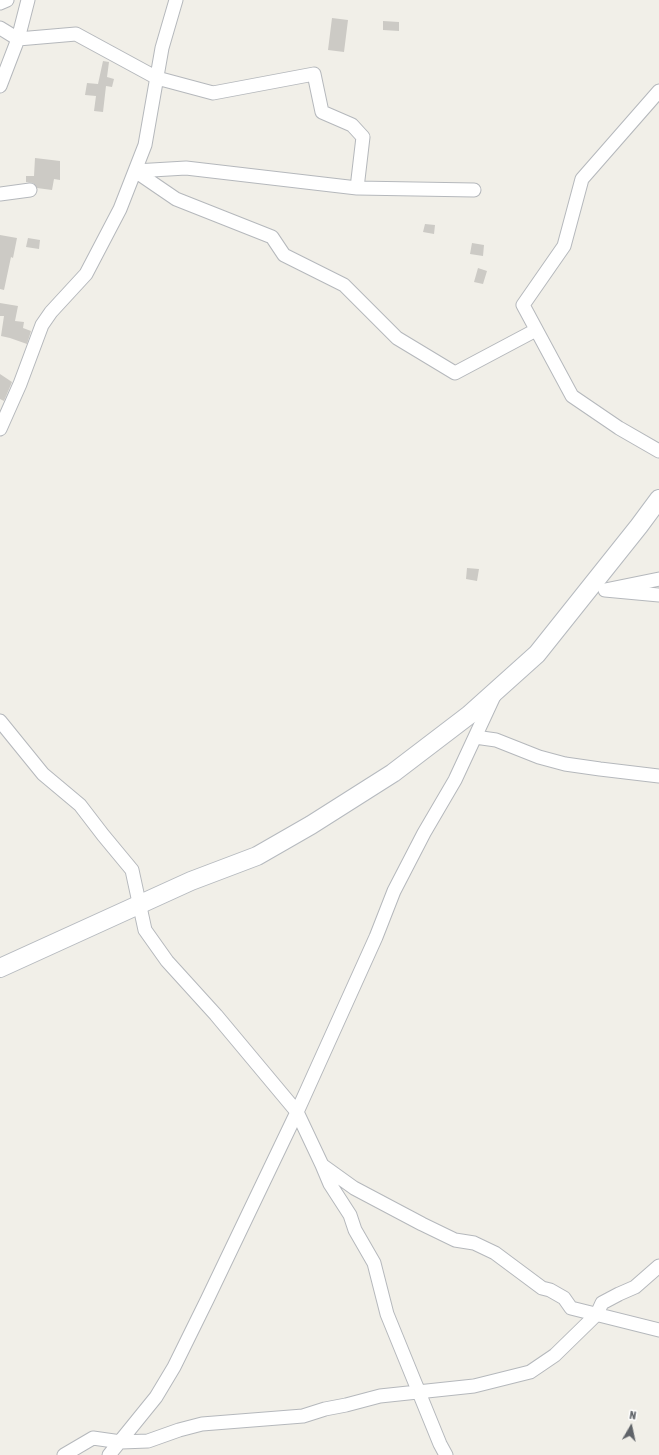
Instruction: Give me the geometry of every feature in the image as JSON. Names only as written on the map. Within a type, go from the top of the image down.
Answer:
[{"type":"street","points":[[0,3],[7,0]]},
{"type":"street","points":[[0,86],[18,39],[28,0]]},
{"type":"street","points":[[0,429],[20,384],[42,325],[50,312],[86,274],[120,209],[145,145],[162,48],[176,0]]},
{"type":"street","points":[[0,28],[18,39],[76,34],[157,78],[213,93],[314,74],[322,112],[352,125],[363,137],[357,188]]},
{"type":"street","points":[[659,91],[582,179],[564,246],[523,305],[572,396],[619,428],[659,450]]},
{"type":"street","points":[[135,171],[186,168],[357,188],[474,190]]},
{"type":"street","points":[[135,171],[176,199],[272,237],[284,255],[344,285],[397,338],[455,373],[536,330]]},
{"type":"street","points":[[0,194],[30,190]]},
{"type":"street","points":[[0,968],[191,881],[258,856],[311,826],[394,773],[469,715],[537,654],[659,499]]},
{"type":"street","points":[[587,592],[605,590],[659,579]]},
{"type":"street","points":[[605,590],[659,595]]},
{"type":"street","points":[[110,1455],[156,1397],[174,1367],[297,1112],[376,937],[394,891],[424,833],[455,780],[496,691]]},
{"type":"street","points":[[0,720],[43,774],[80,805],[132,870],[145,930],[167,961],[216,1015],[297,1112],[330,1184],[350,1215],[355,1230],[374,1263],[387,1314],[440,1444],[446,1455]]},
{"type":"street","points":[[475,737],[496,740],[539,757],[565,764],[659,776]]},
{"type":"street","points":[[322,1165],[354,1188],[422,1224],[455,1240],[474,1243],[495,1253],[542,1288],[550,1290],[564,1298],[571,1308],[659,1330]]},
{"type":"street","points":[[64,1455],[93,1438],[121,1442],[148,1441],[202,1424],[302,1416],[380,1396],[474,1386],[530,1372],[554,1355],[597,1314],[602,1303],[635,1287],[659,1266]]},
{"type":"building","points":[[332,18],[348,20],[344,52],[328,50]]},
{"type":"building","points":[[383,21],[399,22],[399,31],[383,30]]},
{"type":"building","points":[[103,61],[109,62],[107,77],[114,79],[112,87],[106,86],[103,112],[94,111],[96,96],[85,95],[87,83],[98,84]]},
{"type":"building","points":[[35,158],[60,161],[60,180],[54,179],[52,190],[37,188],[33,183],[26,182],[26,176],[34,176]]},
{"type":"building","points":[[425,224],[435,225],[434,234],[423,232]]},
{"type":"building","points":[[0,235],[17,238],[13,258],[11,257],[4,290],[0,289]]},
{"type":"building","points":[[28,238],[40,240],[39,249],[26,247]]},
{"type":"building","points":[[472,243],[484,245],[483,256],[470,254]]},
{"type":"building","points":[[478,268],[487,271],[483,284],[474,282]]},
{"type":"building","points":[[0,303],[18,306],[15,321],[24,322],[23,328],[31,331],[27,344],[1,336],[4,316],[0,316]]},
{"type":"building","points":[[0,374],[12,382],[4,401],[0,399]]},
{"type":"building","points":[[467,568],[479,569],[477,581],[466,579]]}]
